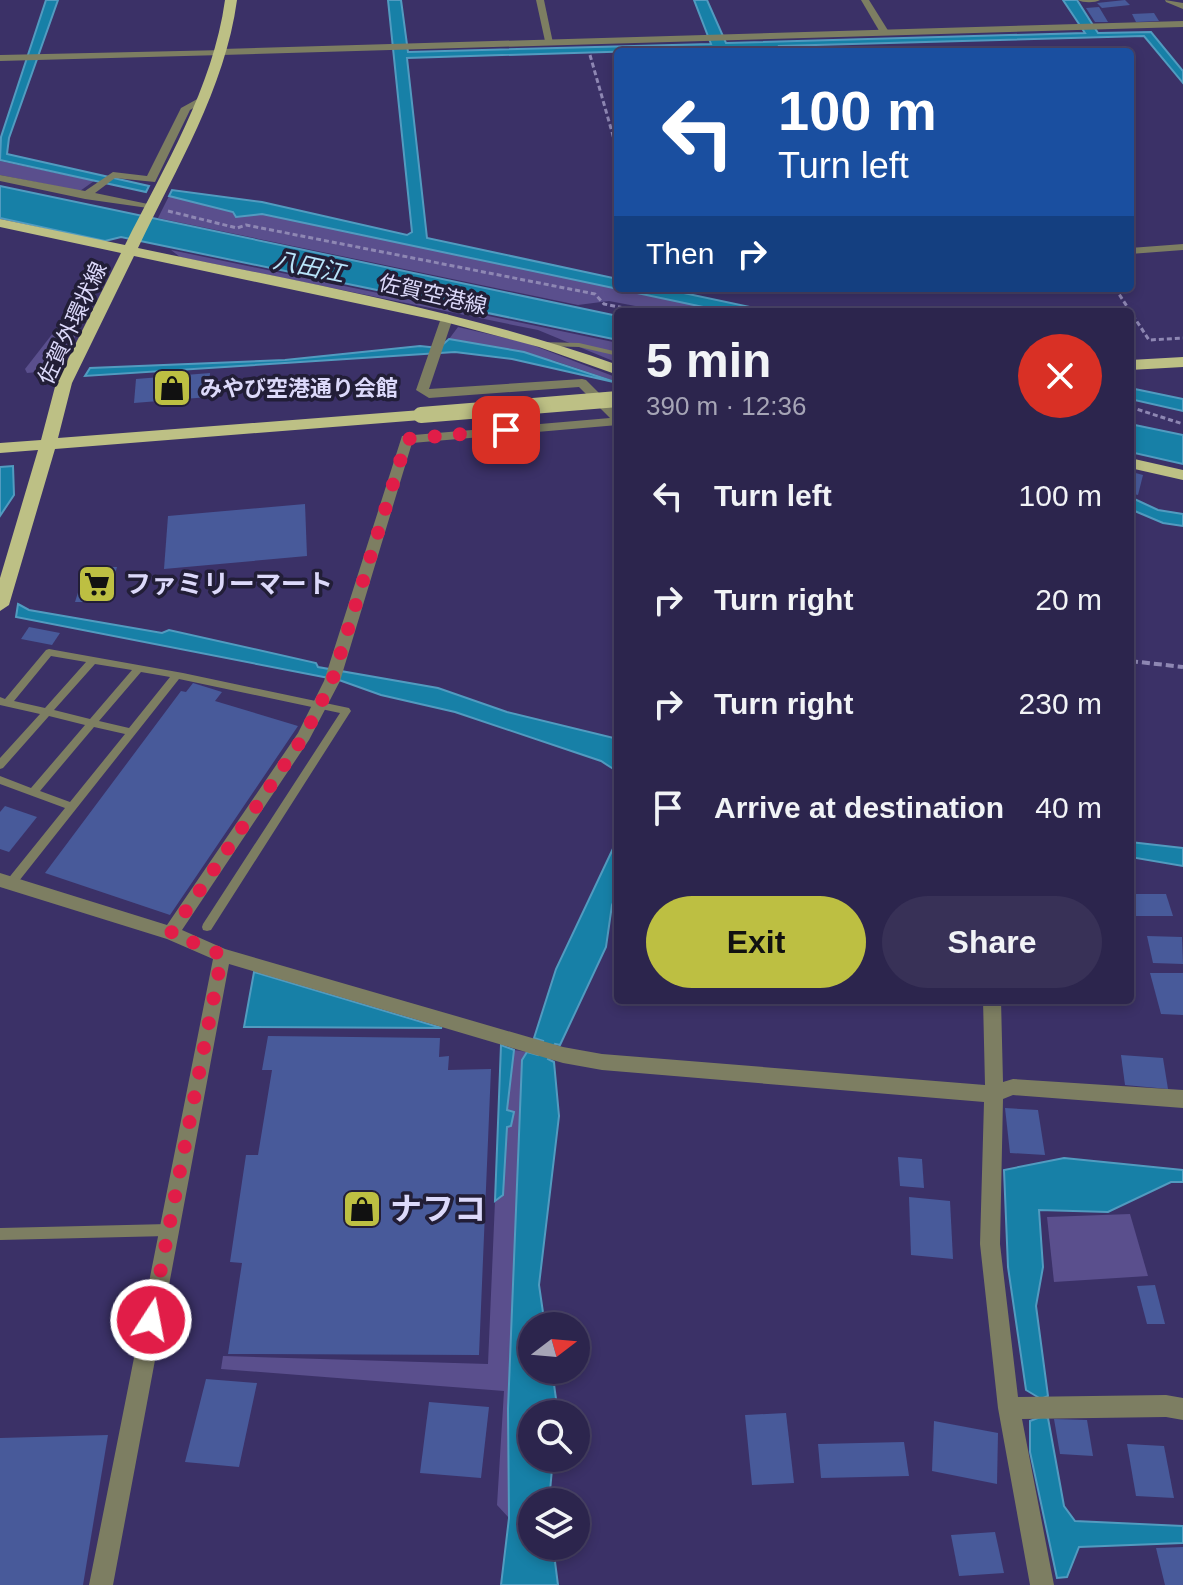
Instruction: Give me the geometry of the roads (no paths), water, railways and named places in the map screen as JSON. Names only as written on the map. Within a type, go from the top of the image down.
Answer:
[{"type":"main road","name":"佐賀外環状線","points":[[0,605],[64,383],[204,99],[222,52],[231,0]]},
{"type":"main road","name":"佐賀空港線","points":[[0,223],[447,318],[544,344],[614,369]]},
{"type":"main road","points":[[1134,365],[1183,362]]},
{"type":"main road","points":[[0,448],[614,399]]},
{"type":"main road","points":[[1134,464],[1183,475]]},
{"type":"street","points":[[540,0],[550,41]]},
{"type":"street","points":[[865,0],[884,32]]},
{"type":"street","points":[[1169,0],[1183,6]]},
{"type":"street","points":[[0,58],[1183,24]]},
{"type":"street","points":[[85,196],[106,180],[151,180],[186,108],[204,99]]},
{"type":"street","points":[[0,178],[150,209]]},
{"type":"street","points":[[1134,251],[1183,247]]},
{"type":"street","points":[[447,318],[422,390],[429,394],[582,383],[614,416]]},
{"type":"street","points":[[171,933],[304,736],[335,676],[407,439],[614,420]]},
{"type":"street","points":[[6,882],[171,933],[222,955],[563,1055],[602,1062],[994,1094],[1013,1087],[1183,1099]]},
{"type":"street","points":[[101,1585],[222,955]]},
{"type":"street","points":[[992,1004],[994,1094],[990,1244],[1009,1408],[1042,1585]]},
{"type":"street","points":[[1009,1408],[1166,1406],[1183,1409]]},
{"type":"lane","points":[[1081,0],[1097,0]]},
{"type":"lane","points":[[544,344],[579,345],[614,353]]},
{"type":"lane","points":[[132,732],[4,702],[49,652],[346,711],[207,927]]},
{"type":"lane","points":[[0,765],[93,660]]},
{"type":"lane","points":[[33,792],[139,668]]},
{"type":"lane","points":[[6,882],[72,807],[177,675]]},
{"type":"lane","points":[[0,780],[72,807]]},
{"type":"lane","points":[[0,1234],[168,1230]]},
{"type":"water","points":[[46,0],[58,0],[9,138],[7,154],[149,186],[146,192],[0,160],[1,137]]},
{"type":"water","points":[[388,0],[401,0],[408,52],[711,44],[694,0],[707,0],[726,43],[1085,33],[1063,0],[1077,0],[1098,33],[1151,32],[1183,71],[1183,83],[1144,36],[780,48],[614,48],[614,52],[407,58],[427,238],[614,278],[614,288],[262,214],[236,217],[233,212],[169,196],[172,190],[262,202],[407,235],[412,232]]},
{"type":"water","name":"八田江","points":[[0,186],[614,315],[614,339],[121,237],[105,241],[0,218]]},
{"type":"water","points":[[632,292],[679,292],[754,308],[708,308]]},
{"type":"water","points":[[449,339],[524,352],[614,382],[512,359],[455,352],[85,376],[90,368],[285,360],[420,346],[439,348]]},
{"type":"water","points":[[1134,389],[1183,399],[1183,411],[1134,400]]},
{"type":"water","points":[[1134,425],[1183,435],[1183,464],[1134,453]]},
{"type":"water","points":[[13,466],[14,495],[0,516],[0,467]]},
{"type":"water","points":[[1134,499],[1158,510],[1183,514],[1183,526],[1163,523],[1134,511]]},
{"type":"water","points":[[18,604],[29,610],[162,633],[169,630],[316,663],[318,667],[438,688],[507,712],[614,738],[614,769],[601,761],[455,712],[381,695],[339,680],[16,617]]},
{"type":"water","points":[[1134,842],[1183,848],[1183,866],[1134,858]]},
{"type":"water","points":[[614,846],[614,901],[606,947],[560,1045],[555,1044],[548,1059],[554,1062],[559,1116],[539,1285],[543,1312],[518,1312],[518,1384],[554,1384],[556,1400],[518,1400],[518,1472],[552,1472],[550,1488],[518,1488],[518,1560],[555,1560],[558,1585],[501,1585],[509,1518],[508,1409],[522,1060],[527,1052],[538,1055],[543,1041],[534,1038],[556,969]]},
{"type":"water","points":[[254,972],[442,1028],[244,1027]]},
{"type":"water","points":[[501,1045],[514,1050],[507,1110],[514,1112],[511,1126],[507,1127],[503,1195],[495,1201]]},
{"type":"water","points":[[1064,1158],[1183,1170],[1183,1182],[1171,1182],[1108,1212],[1039,1210],[1043,1267],[1036,1306],[1048,1396],[1041,1399],[1026,1390],[1008,1267],[1004,1170]]},
{"type":"water","points":[[1043,1416],[1048,1418],[1064,1506],[1075,1521],[1183,1526],[1183,1543],[1079,1547],[1067,1577],[1057,1578],[1030,1452],[1030,1421]]},
{"type":"place","name":"みやび空港通り会館","points":[[172,388]]},
{"type":"place","name":"ファミリーマート","points":[[97,584]]},
{"type":"place","name":"ナフコ","points":[[362,1209]]}]
